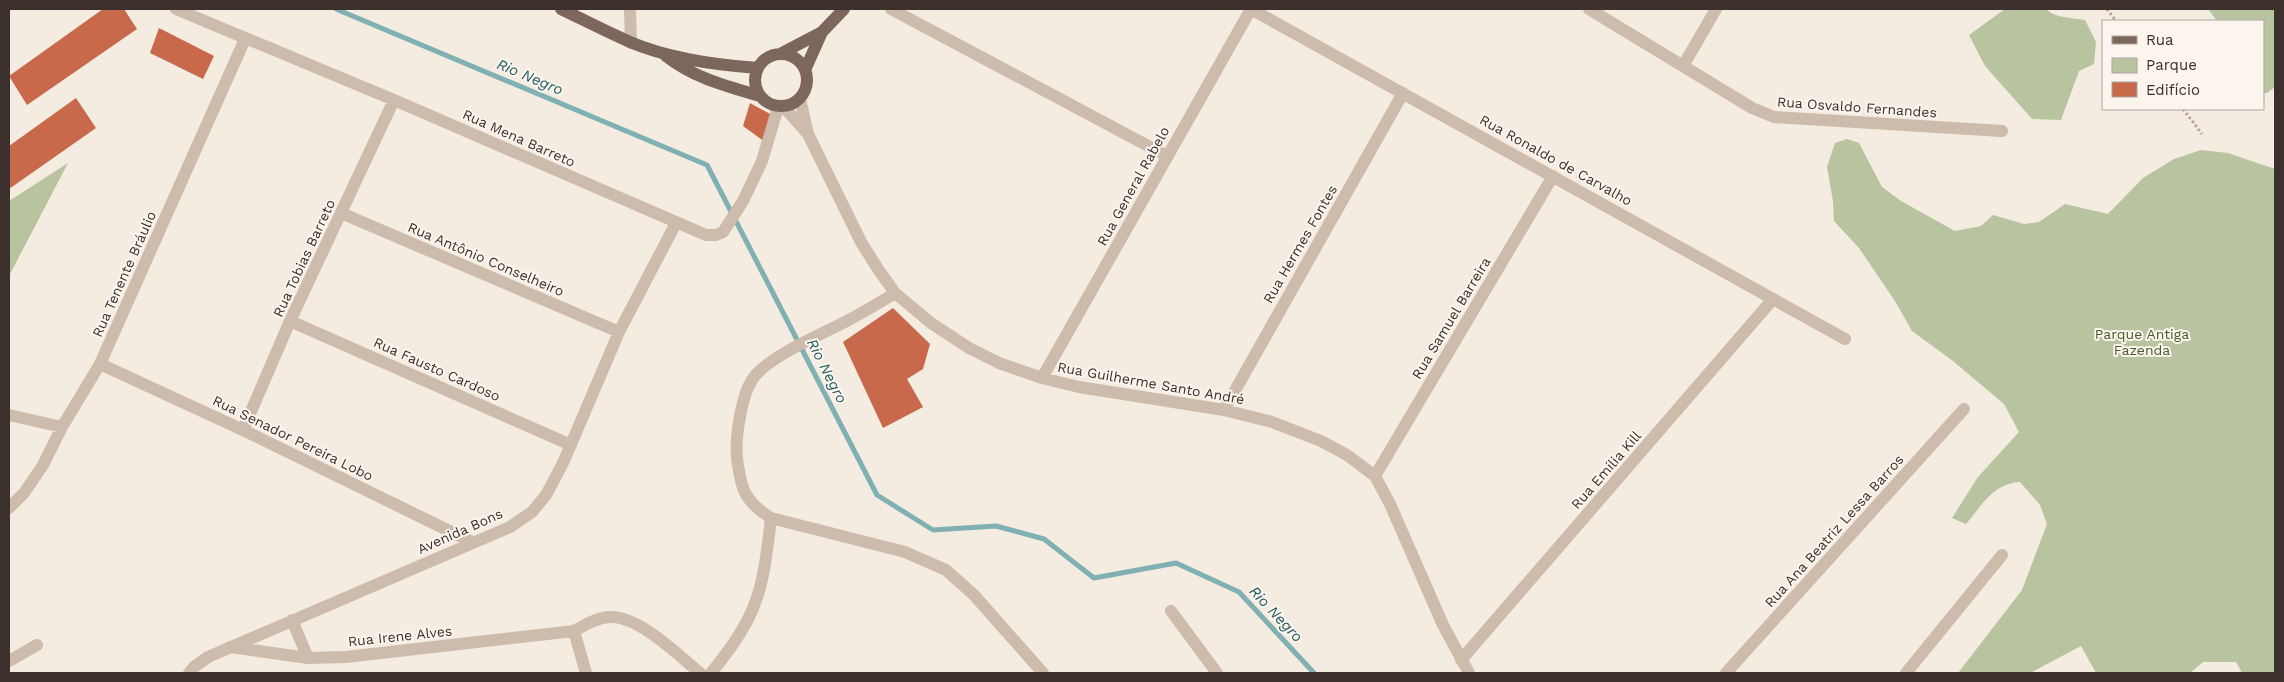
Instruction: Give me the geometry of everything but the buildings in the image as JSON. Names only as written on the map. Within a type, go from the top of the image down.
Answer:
[{"type":"main road","points":[[561,9],[631,43],[662,53],[711,64],[758,68]]},
{"type":"main road","points":[[780,54],[791,56],[799,61],[805,70],[808,80],[806,90],[800,99],[781,107],[765,101],[760,96],[756,87],[755,77],[758,68],[767,58],[780,54],[822,32],[844,9]]},
{"type":"main road","points":[[805,70],[822,32]]},
{"type":"main road","points":[[662,53],[684,69],[709,81],[760,96]]},
{"type":"street","name":"Rua Mena Barreto","points":[[176,9],[394,100],[676,223],[706,234],[716,235],[723,232],[729,225],[762,161],[781,107]]},
{"type":"street","points":[[630,9],[631,43]]},
{"type":"street","points":[[891,9],[1167,156]]},
{"type":"street","name":"Rua General Rabelo","points":[[1042,378],[1251,9]]},
{"type":"street","name":"Rua Ronaldo de Carvalho","points":[[1251,9],[1845,339]]},
{"type":"street","name":"Rua Osvaldo Fernandes","points":[[1590,9],[1752,108],[1774,117],[2002,131]]},
{"type":"street","points":[[1683,66],[1716,9]]},
{"type":"street","name":"Rua Tenente Bráulio","points":[[9,508],[24,493],[43,465],[62,427],[100,364],[245,39]]},
{"type":"street","name":"Rua Hermes Fontes","points":[[1224,410],[1403,93]]},
{"type":"street","name":"Rua Guilherme Santo André","points":[[800,99],[808,134],[861,242],[895,293],[931,323],[968,348],[999,363],[1042,378],[1079,387],[1224,410],[1272,422],[1321,441],[1347,455],[1375,476],[1390,504],[1443,625],[1469,673]]},
{"type":"street","name":"Rua Tobias Barreto","points":[[243,430],[290,321],[394,100]]},
{"type":"street","name":"Rua Guilherme Santo André","points":[[781,107],[808,134]]},
{"type":"street","name":"Rua Samuel Barreira","points":[[1375,476],[1553,176]]},
{"type":"street","name":"Rua Antônio Conselheiro","points":[[341,213],[619,332]]},
{"type":"street","name":"Avenida Bons","points":[[189,673],[194,667],[208,658],[230,647],[510,526],[532,512],[546,495],[571,445],[619,332],[676,223]]},
{"type":"street","points":[[895,293],[786,354],[763,368],[752,379],[745,394],[736,450],[740,485],[759,511],[771,518],[905,552],[946,570],[974,595],[1044,673]]},
{"type":"street","name":"Rua Emília Kill","points":[[1461,660],[1774,299]]},
{"type":"street","name":"Rua Fausto Cardoso","points":[[290,321],[571,445]]},
{"type":"street","name":"Rua Senador Pereira Lobo","points":[[100,364],[243,430],[472,542]]},
{"type":"street","name":"Rua Ana Beatriz Lessa Barros","points":[[1726,673],[1964,409]]},
{"type":"street","points":[[9,415],[62,427]]},
{"type":"street","points":[[711,673],[734,643],[749,618],[760,586],[771,518]]},
{"type":"street","points":[[1906,673],[2002,555]]},
{"type":"street","points":[[1171,611],[1218,673]]},
{"type":"street","points":[[586,673],[574,631],[595,619],[612,617],[627,620],[654,635],[700,673]]},
{"type":"street","points":[[292,620],[308,658]]},
{"type":"street","name":"Rua Irene Alves","points":[[230,647],[308,658],[346,657],[574,631]]},
{"type":"street","points":[[9,660],[37,645]]},
{"type":"path","points":[[2107,9],[2115,20]]},
{"type":"path","points":[[2184,110],[2202,134]]},
{"type":"green space","points":[[2005,9],[2046,9],[2059,16],[2085,20],[2096,42],[2094,64],[2079,71],[2061,120],[2032,119],[1985,66],[1969,35]]},
{"type":"green space","points":[[2208,9],[2275,9],[2275,87],[2264,93],[2264,20],[2216,20]]},
{"type":"green space","name":"Parque Antiga Fazenda","points":[[1847,139],[1859,143],[1882,187],[1901,201],[1955,231],[1981,226],[1993,215],[2024,224],[2039,222],[2065,204],[2108,214],[2143,178],[2174,159],[2201,150],[2228,153],[2275,169],[2275,673],[2242,673],[2236,662],[2203,662],[2190,673],[2096,673],[2081,646],[2030,673],[1958,673],[2022,590],[2047,524],[2040,505],[2020,482],[2003,486],[1989,496],[1966,524],[1952,518],[1978,477],[2019,432],[2004,404],[1953,361],[1912,331],[1895,301],[1859,248],[1834,221],[1833,201],[1827,167],[1835,143]]},
{"type":"green space","points":[[68,163],[9,276],[9,201]]},
{"type":"waterway","name":"Rio Negro","points":[[336,9],[707,165],[877,495],[933,530],[996,526],[1044,539],[1094,578],[1176,563],[1239,592],[1314,673]]}]
